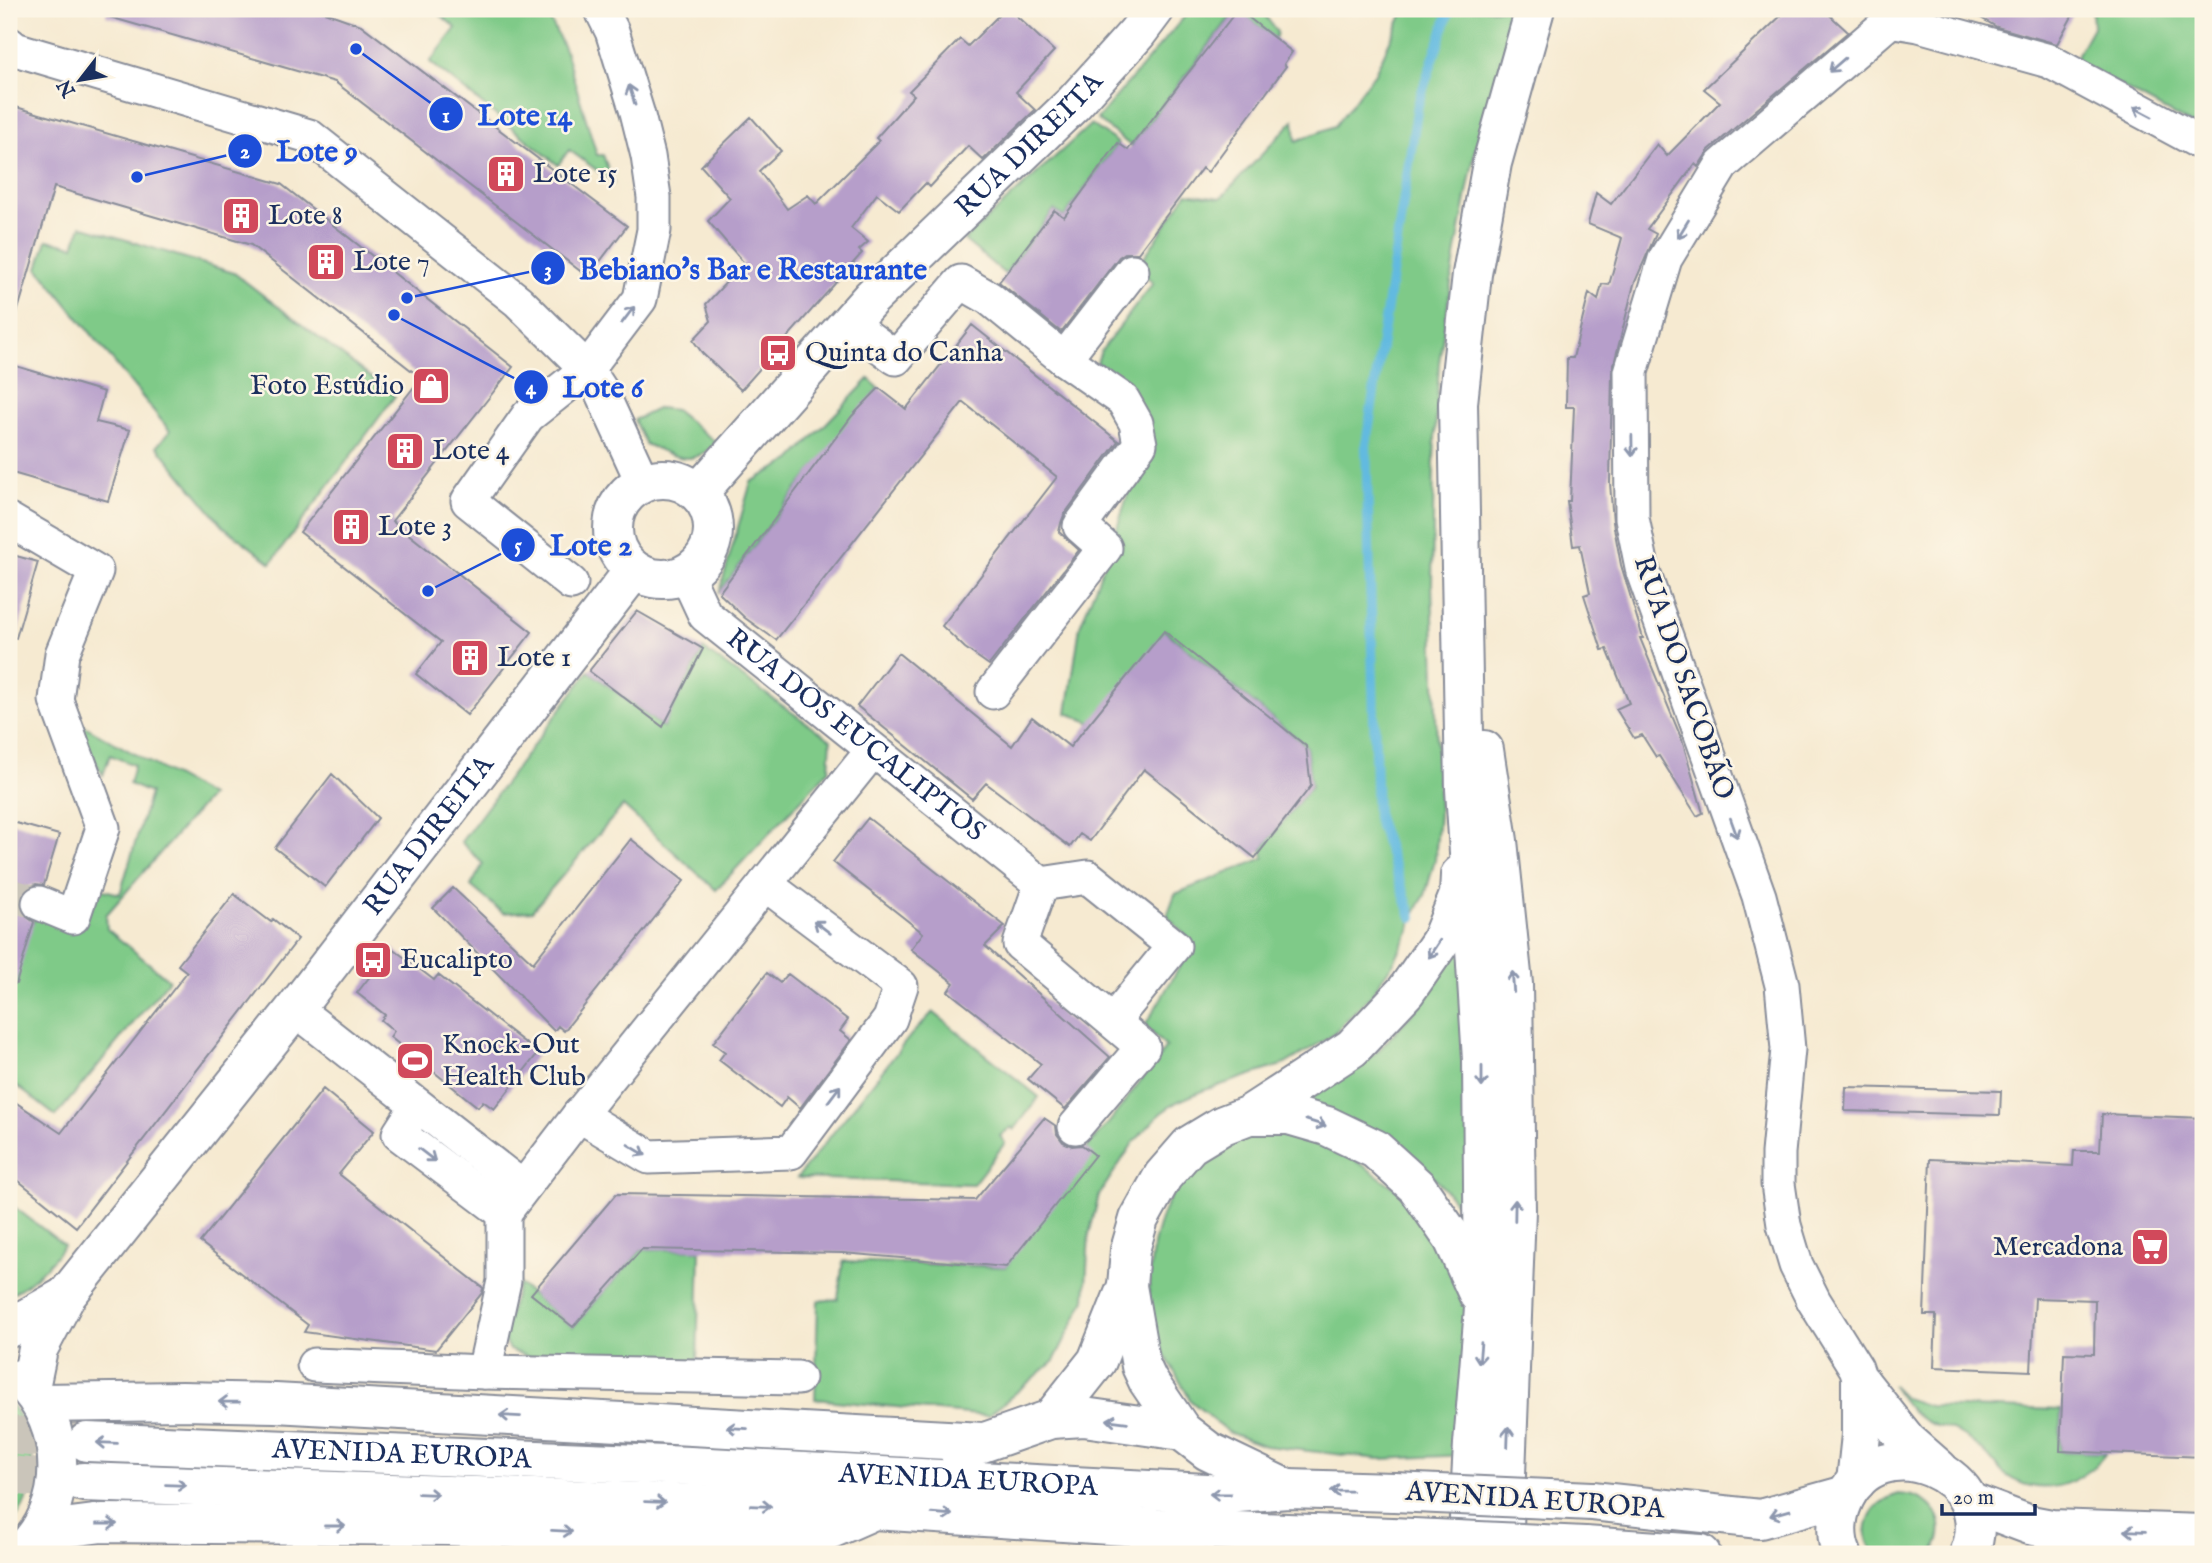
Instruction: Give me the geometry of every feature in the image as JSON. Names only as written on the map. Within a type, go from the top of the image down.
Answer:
[{"type":"main road","name":"RUA DIREITA","points":[[698,493],[871,298],[1073,103],[1137,33],[1155,9]]},
{"type":"main road","points":[[1467,1554],[1484,1308],[1482,1060],[1465,789],[1458,403],[1472,274],[1492,163],[1535,9]]},
{"type":"main road","points":[[668,478],[684,483],[698,493],[707,505],[712,521],[713,536],[703,558],[686,573],[673,578],[660,579],[634,570],[622,558],[612,527],[624,496],[652,479],[668,478]]},
{"type":"main road","name":"RUA DIREITA","points":[[66,1296],[295,1009],[634,570]]},
{"type":"main road","points":[[1460,596],[1498,841],[1513,984],[1516,1210],[1503,1554]]},
{"type":"main road","points":[[1289,1489],[1208,1451],[1182,1431],[1148,1381],[1141,1366],[1127,1286],[1130,1250],[1139,1219],[1163,1175],[1190,1145],[1223,1125],[1249,1115],[1352,1048],[1406,991],[1440,942],[1459,895],[1465,789]]},
{"type":"main road","points":[[1249,1115],[1289,1115],[1327,1126],[1375,1149],[1417,1187],[1446,1229],[1484,1308]]},
{"type":"main road","points":[[1051,1419],[1097,1361],[1127,1286]]},
{"type":"main road","points":[[9,1328],[66,1296]]},
{"type":"main road","points":[[29,1543],[53,1501],[58,1468],[54,1434],[26,1387],[38,1349],[66,1296]]},
{"type":"main road","points":[[1861,1383],[1907,1441],[1959,1486],[1969,1502],[1974,1525],[1969,1554]]},
{"type":"main road","points":[[1842,1554],[1837,1530],[1840,1509],[1851,1489],[1861,1435],[1861,1383]]},
{"type":"main road","points":[[26,1387],[182,1401],[275,1403],[982,1442]]},
{"type":"main road","points":[[741,1470],[949,1455],[1051,1419],[1084,1417],[1182,1431]]},
{"type":"main road","name":"AVENIDA EUROPA","points":[[87,1442],[690,1466],[1225,1494],[1289,1489],[1592,1501],[1760,1519],[1851,1489],[1873,1469],[1888,1463],[1923,1463],[1939,1469]]},
{"type":"main road","name":"AVENIDA EUROPA","points":[[83,1482],[874,1510],[1156,1528],[1586,1546],[1701,1554]]},
{"type":"main road","points":[[1969,1502],[2030,1525],[2051,1529],[2203,1534]]},
{"type":"main road","points":[[29,1543],[102,1523],[450,1526],[801,1542],[874,1510]]},
{"type":"main road","points":[[1156,1528],[1227,1554]]},
{"type":"street","points":[[571,583],[468,500],[528,416],[587,369],[640,299],[654,230],[654,197],[648,156],[612,31],[601,9]]},
{"type":"street","points":[[1897,15],[1919,24],[2049,61],[2203,144]]},
{"type":"street","name":"RUA DO SACOBÃO","points":[[1861,1383],[1856,1368],[1796,1265],[1784,1225],[1778,1184],[1778,1153],[1788,1049],[1782,985],[1759,896],[1643,572],[1632,518],[1631,372],[1665,259],[1723,165],[1897,15]]},
{"type":"street","points":[[11,48],[309,136],[518,301],[587,369],[600,389],[643,483]]},
{"type":"street","points":[[1064,359],[1132,271]]},
{"type":"street","points":[[849,323],[896,358],[961,282],[989,298],[1064,359],[1123,400],[1136,423],[1140,444],[1080,526],[1105,548],[993,692]]},
{"type":"street","points":[[9,520],[96,571],[62,654],[56,700],[103,828],[73,917],[39,903]]},
{"type":"street","name":"RUA DOS EUCALIPTOS","points":[[686,573],[705,615],[1041,884]]},
{"type":"street","points":[[484,1372],[504,1281],[513,1200],[873,750]]},
{"type":"street","points":[[1075,1127],[1143,1047],[1020,944],[1041,884],[1088,877],[1174,946],[1113,1021]]},
{"type":"street","points":[[579,1115],[649,1157],[792,1152],[890,1019],[901,986],[765,884]]},
{"type":"street","points":[[295,1009],[417,1106],[400,1134],[513,1200]]},
{"type":"street","points":[[314,1366],[798,1378]]},
{"type":"green space","points":[[451,9],[545,9],[565,50],[597,155],[603,155],[613,182],[569,150],[558,165],[430,62],[456,28],[440,15]]},
{"type":"green space","points":[[1191,9],[1237,9],[1131,146],[1097,119]]},
{"type":"green space","points":[[1237,9],[1252,9],[1264,14],[1277,32],[1275,39]]},
{"type":"green space","points":[[1405,9],[1517,9],[1476,146],[1439,363],[1432,583],[1439,813],[1435,860],[1425,895],[1412,917],[1410,930],[1395,960],[1371,995],[1330,1037],[1285,1064],[1177,1102],[1161,1113],[1133,1143],[1099,1195],[1089,1235],[1085,1300],[1054,1361],[988,1416],[815,1399],[818,1301],[838,1299],[843,1261],[1006,1267],[1092,1141],[1166,1047],[1146,1024],[1191,947],[1188,938],[1167,916],[1175,894],[1264,858],[1262,849],[1311,786],[1306,746],[1165,631],[1092,723],[1067,713],[1080,626],[1108,555],[1151,423],[1097,362],[1101,351],[1153,283],[1137,268],[1187,193],[1221,198],[1294,120],[1296,141],[1335,126],[1375,73]]},
{"type":"green space","points":[[2092,9],[2203,9],[2203,131],[2074,61],[2093,27]]},
{"type":"green space","points":[[1091,124],[1118,143],[1064,217],[1054,210],[1005,274],[964,240]]},
{"type":"green space","points":[[81,226],[234,273],[395,396],[271,563],[223,526],[157,446],[170,431],[38,268],[47,240],[74,246]]},
{"type":"green space","points":[[869,379],[879,388],[797,489],[719,593],[751,482],[791,460]]},
{"type":"green space","points":[[659,408],[675,410],[717,443],[698,456],[690,458],[674,456],[645,444],[634,420]]},
{"type":"green space","points":[[703,649],[831,740],[829,770],[716,890],[623,806],[532,911],[503,913],[471,886],[483,864],[461,842],[589,671],[663,727]]},
{"type":"green space","points":[[81,724],[210,796],[106,915],[107,929],[169,980],[56,1116],[9,1080],[9,984],[36,915],[96,888],[120,894],[150,793],[129,784],[134,765],[110,755],[103,775],[79,733]]},
{"type":"green space","points":[[1467,935],[1473,1226],[1430,1174],[1392,1141],[1359,1125],[1301,1105],[1379,1050],[1424,1000]]},
{"type":"green space","points":[[933,1012],[1039,1097],[1014,1130],[1011,1127],[1000,1136],[1005,1143],[973,1184],[797,1178],[911,1035]]},
{"type":"green space","points":[[1253,1133],[1293,1136],[1344,1152],[1405,1195],[1467,1299],[1467,1455],[1379,1459],[1265,1446],[1228,1432],[1191,1401],[1160,1346],[1152,1351],[1150,1267],[1166,1206],[1190,1165],[1220,1145]]},
{"type":"green space","points":[[9,1203],[64,1245],[39,1274],[9,1296]]},
{"type":"green space","points":[[642,1249],[700,1250],[697,1363],[529,1357],[509,1350],[502,1336],[519,1284],[573,1327]]},
{"type":"green space","points":[[1892,1385],[1905,1398],[1929,1406],[2061,1410],[2060,1451],[2106,1453],[2096,1465],[2071,1481],[2045,1488],[2031,1486],[2003,1473],[1973,1442],[1915,1414]]},
{"type":"green space","points":[[9,1403],[26,1431],[32,1465],[27,1498],[9,1526]]},
{"type":"green space","points":[[1899,1494],[1922,1500],[1936,1513],[1940,1532],[1933,1554],[1875,1554],[1869,1545],[1869,1518],[1881,1503]]},
{"type":"building","points":[[107,9],[316,9],[361,25],[627,226],[588,277],[335,82],[106,16]]},
{"type":"building","points":[[1005,9],[1009,9],[1054,51],[1016,92],[1035,110],[983,160],[968,146],[930,187],[926,183],[899,211],[877,194],[851,228],[868,242],[859,250],[862,253],[741,390],[703,354],[693,340],[711,321],[706,304],[744,263],[708,221],[730,198],[701,166],[751,117],[781,151],[759,171],[787,209],[808,195],[816,204],[879,141],[876,138],[914,95],[909,91],[960,39],[968,46]]},
{"type":"building","points":[[1238,9],[1292,52],[1284,64],[1286,66],[1208,172],[1202,168],[1138,253],[1125,253],[1119,257],[1061,332],[999,282],[1054,210],[1064,217],[1118,143],[1128,150]]},
{"type":"building","points":[[1788,9],[1823,9],[1848,32],[1709,150],[1698,167],[1695,164],[1647,229],[1656,234],[1634,284],[1612,372],[1610,483],[1613,522],[1621,565],[1643,638],[1640,638],[1682,740],[1703,813],[1697,816],[1659,756],[1656,757],[1642,735],[1634,738],[1616,709],[1629,703],[1607,649],[1602,650],[1584,595],[1590,593],[1580,545],[1573,546],[1567,501],[1570,501],[1574,407],[1566,407],[1567,358],[1573,358],[1589,293],[1598,300],[1602,284],[1609,285],[1622,238],[1588,224],[1596,193],[1611,204],[1657,144],[1667,156],[1720,102],[1704,89]]},
{"type":"building","points":[[1965,9],[2076,9],[2057,44],[1997,27]]},
{"type":"building","points":[[9,105],[281,184],[513,367],[392,521],[532,632],[467,715],[416,674],[441,642],[300,532],[421,378],[251,245],[54,187],[15,320],[9,319]]},
{"type":"building","points":[[972,325],[1118,441],[1064,515],[1061,523],[1059,532],[1079,550],[989,665],[965,648],[942,626],[1057,477],[963,402],[776,640],[745,618],[719,593],[852,416],[879,388],[906,409]]},
{"type":"building","points":[[9,364],[104,392],[96,422],[130,430],[108,501],[9,472]]},
{"type":"building","points":[[9,554],[38,562],[16,638],[9,637]]},
{"type":"building","points":[[637,611],[703,649],[663,727],[589,671]]},
{"type":"building","points":[[1164,631],[1306,746],[1311,786],[1255,858],[1144,769],[1090,841],[1080,834],[1070,847],[986,783],[972,799],[857,706],[898,653],[1012,746],[1032,717],[1070,747]]},
{"type":"building","points":[[332,774],[378,818],[325,887],[275,848]]},
{"type":"building","points":[[868,818],[1005,926],[985,946],[1110,1057],[1065,1109],[1028,1079],[1041,1064],[948,991],[954,983],[911,949],[923,933],[833,862]]},
{"type":"building","points":[[9,821],[59,835],[44,885],[28,887],[21,896],[23,914],[34,922],[16,984],[9,983]]},
{"type":"building","points":[[631,839],[684,881],[564,1031],[558,1026],[554,1031],[433,908],[453,888],[533,963]]},
{"type":"building","points":[[234,894],[298,939],[76,1227],[9,1173],[9,1098],[61,1133],[187,972],[178,965]]},
{"type":"building","points":[[392,948],[434,980],[438,975],[538,1053],[494,1109],[483,1101],[478,1107],[390,1037],[394,1031],[381,1020],[385,1015],[357,993]]},
{"type":"building","points":[[767,973],[780,983],[788,974],[848,1020],[840,1031],[851,1040],[800,1108],[787,1097],[780,1107],[719,1060],[725,1052],[713,1043]]},
{"type":"building","points":[[1846,1087],[2001,1091],[2000,1115],[1845,1111]]},
{"type":"building","points":[[323,1089],[374,1131],[339,1174],[483,1288],[482,1293],[436,1350],[304,1332],[308,1325],[200,1242]]},
{"type":"building","points":[[2102,1114],[2203,1118],[2203,1457],[2060,1451],[2064,1353],[2094,1354],[2095,1300],[2035,1298],[2031,1371],[1934,1367],[1936,1315],[1924,1315],[1930,1159],[2073,1166],[2074,1151],[2100,1151]]},
{"type":"building","points":[[1044,1118],[1056,1126],[1057,1134],[1063,1142],[1072,1146],[1082,1145],[1095,1155],[1006,1267],[843,1253],[642,1249],[573,1327],[531,1294],[616,1194],[975,1200]]},
{"type":"waterway","points":[[1412,917],[1377,817],[1366,445],[1418,104],[1450,9]]},
{"type":"tunnel","points":[[9,895],[39,903]]},
{"type":"tunnel","points":[[9,1435],[85,1442]]},
{"type":"tunnel","points":[[9,1475],[83,1482]]},
{"type":"place","name":"Lote 14","points":[[356,49]]},
{"type":"place","name":"Lote 15","points":[[506,174]]},
{"type":"place","name":"Lote 9","points":[[137,177]]},
{"type":"place","name":"Lote 8","points":[[241,216]]},
{"type":"place","name":"Lote 7","points":[[326,262]]},
{"type":"place","name":"Bebiano's Bar e Restaurante","points":[[407,298]]},
{"type":"place","name":"Lote 6","points":[[394,315]]},
{"type":"place","name":"Quinta do Canha","points":[[778,353]]},
{"type":"place","name":"Foto Estúdio","points":[[431,386]]},
{"type":"place","name":"Lote 4","points":[[405,451]]},
{"type":"place","name":"Lote 3","points":[[351,527]]},
{"type":"place","name":"Lote 2","points":[[428,591]]},
{"type":"place","name":"Lote 1","points":[[470,658]]},
{"type":"place","name":"Eucalipto","points":[[373,960]]},
{"type":"place","name":"Knock-Out Health Club","points":[[415,1061]]},
{"type":"place","name":"Mercadona","points":[[2150,1247]]}]
